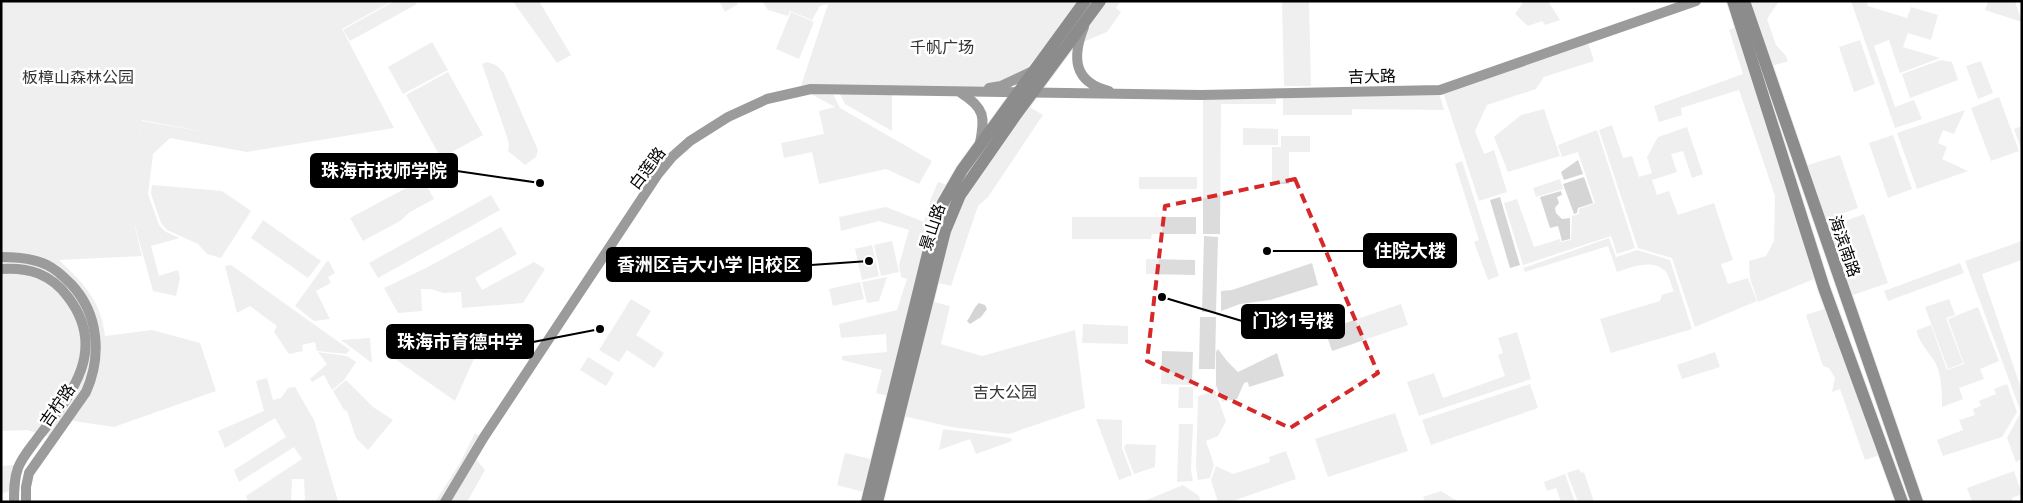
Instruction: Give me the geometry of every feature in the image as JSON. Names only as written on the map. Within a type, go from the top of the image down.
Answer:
[{"type":"main road","name":"景山路","points":[[867,502],[934,230],[943,203],[979,146],[1085,1]]},
{"type":"main road","name":"景山路","points":[[877,502],[945,231],[960,195],[1100,1]]},
{"type":"main road","name":"吉大路","points":[[1019,93],[1200,94],[1440,90],[1696,1]]},
{"type":"main road","name":"海滨南路","points":[[1733,1],[1818,270],[1902,502]]},
{"type":"main road","name":"海滨南路","points":[[1744,1],[1917,502]]},
{"type":"main road","points":[[1087,20],[1076,51],[1078,67],[1084,78],[1090,83],[1120,94]]},
{"type":"main road","points":[[960,92],[1002,86],[1035,70]]},
{"type":"main road","name":"白莲路","points":[[445,502],[484,437],[658,174],[690,140],[728,117],[767,100],[811,90],[1019,93]]},
{"type":"main road","points":[[960,92],[976,102],[981,112],[983,126],[979,146]]},
{"type":"main road","name":"吉柠路","points":[[1,257],[34,261],[47,265],[61,274],[84,302],[93,320],[96,340],[92,379],[86,392],[29,472],[26,502]]},
{"type":"main road","name":"吉柠路","points":[[1,269],[33,271],[53,280],[69,298],[82,321],[85,343],[84,363],[73,390],[18,466],[14,483],[14,502]]},
{"type":"highlighted area","points":[[1295,179],[1378,373],[1290,428],[1147,361],[1165,206]]},
{"type":"green space","name":"板樟山森林公园","points":[[1,1],[392,1],[342,29],[394,128],[247,152],[170,138],[153,154],[148,194],[159,225],[166,232],[180,238],[151,246],[159,276],[178,270],[180,278],[176,296],[153,291],[132,215],[142,256],[59,260],[90,293],[100,312],[105,336],[152,330],[200,343],[216,391],[114,427],[67,420],[53,438],[27,430],[1,431]],"holes":[[[142,120],[210,133],[142,121],[130,202]]]},
{"type":"green space","points":[[394,1],[413,1],[417,4],[350,41],[343,30]]},
{"type":"green space","points":[[504,1],[539,1],[571,55],[557,63],[514,3]]},
{"type":"green space","points":[[719,1],[736,1],[738,4],[725,12]]},
{"type":"green space","name":"千帆广场","points":[[762,1],[1085,1],[1036,67],[1000,85],[960,92],[799,92],[828,4],[820,6],[812,20],[790,11],[788,16],[768,10]]},
{"type":"green space","points":[[1103,1],[1121,1],[1116,8],[1121,12],[1107,32],[1083,42],[1089,21]]},
{"type":"green space","points":[[1282,1],[1309,1],[1311,86],[1284,86]]},
{"type":"green space","points":[[1524,1],[1548,1],[1560,20],[1545,25],[1542,21],[1528,26],[1515,14]]},
{"type":"green space","points":[[1747,1],[1779,1],[1767,19],[1776,45],[1788,61],[1769,67]]},
{"type":"green space","points":[[1851,1],[1866,1],[1868,6],[1907,18],[1911,7],[1938,15],[1931,40],[1908,33],[1903,47],[1940,58],[1900,73],[1889,40],[1874,46],[1895,107],[1914,100],[1922,119],[1895,128]]},
{"type":"green space","points":[[1988,1],[2015,1],[2022,22],[1985,10]]},
{"type":"green space","points":[[791,12],[814,22],[799,59],[776,49]]},
{"type":"green space","points":[[1739,26],[1819,277],[1758,302],[1750,278],[1749,261],[1766,256],[1774,241],[1775,196],[1739,90],[1681,108],[1682,115],[1659,122],[1654,106],[1743,74],[1729,30]]},
{"type":"green space","points":[[1587,40],[1594,61],[1544,77],[1536,89],[1487,105],[1475,131],[1484,154],[1494,150],[1507,192],[1479,201],[1443,92]]},
{"type":"green space","points":[[1860,40],[1875,84],[1854,92],[1839,47]]},
{"type":"green space","points":[[432,42],[448,70],[403,94],[388,67]]},
{"type":"green space","points":[[1941,60],[1952,62],[1958,80],[1910,98],[1902,74]]},
{"type":"green space","points":[[1981,61],[1993,93],[1978,99],[1966,66]]},
{"type":"green space","points":[[487,62],[496,65],[504,73],[538,150],[536,157],[525,165],[508,151],[507,137],[482,64]]},
{"type":"green space","points":[[448,72],[483,135],[441,158],[406,95]]},
{"type":"green space","points":[[832,92],[840,108],[932,161],[919,184],[886,169],[819,184],[812,152],[784,158],[781,143],[824,134],[819,111],[835,107],[809,93]]},
{"type":"green space","points":[[839,92],[892,94],[892,131],[845,104]]},
{"type":"green space","points":[[1439,93],[1444,110],[1352,109],[1352,115],[1283,115],[1283,96]]},
{"type":"green space","points":[[1276,96],[1276,104],[1221,104],[1220,234],[1203,234],[1203,97]]},
{"type":"green space","points":[[1999,97],[2019,151],[1991,161],[1971,108]]},
{"type":"green space","points":[[1025,104],[1043,115],[988,197],[978,206],[951,286],[935,282],[961,195]]},
{"type":"green space","points":[[1544,109],[1560,156],[1508,172],[1494,137],[1521,115]]},
{"type":"green space","points":[[1965,110],[1954,134],[1943,130],[1938,143],[1947,147],[1942,159],[1968,171],[1917,189],[1897,133]]},
{"type":"green space","points":[[1612,125],[1623,158],[1632,156],[1639,177],[1652,173],[1647,157],[1658,137],[1687,127],[1703,174],[1692,178],[1683,151],[1671,154],[1677,172],[1652,180],[1657,195],[1669,191],[1678,215],[1714,203],[1733,260],[1721,264],[1728,284],[1748,278],[1757,301],[1695,327],[1672,258],[1638,248],[1599,130]]},
{"type":"green space","points":[[2022,126],[2022,148],[2021,148],[2014,129]]},
{"type":"green space","points":[[1243,128],[1278,129],[1278,145],[1243,145]]},
{"type":"green space","points":[[1597,130],[1635,248],[1617,254],[1611,236],[1523,265],[1504,203],[1517,199],[1534,247],[1560,239],[1561,242],[1571,240],[1572,216],[1579,214],[1579,209],[1595,203],[1578,152],[1562,157],[1558,145]]},
{"type":"green space","points":[[1893,135],[1912,189],[1888,198],[1869,143]]},
{"type":"green space","points":[[1281,136],[1310,136],[1310,152],[1289,152],[1289,184],[1272,184],[1272,147],[1281,147]]},
{"type":"green space","points":[[1840,155],[1858,208],[1824,220],[1805,166]]},
{"type":"green space","points":[[1462,161],[1499,276],[1488,280],[1474,242],[1479,240],[1455,164]]},
{"type":"green space","points":[[1139,177],[1197,177],[1197,189],[1139,189]]},
{"type":"green space","points":[[423,179],[434,199],[410,212],[400,221],[363,241],[350,218]]},
{"type":"green space","points":[[1560,179],[1563,189],[1536,197],[1533,188]]},
{"type":"green space","points":[[938,182],[951,186],[891,397],[876,393],[882,370],[842,360],[842,356],[887,352],[886,334],[841,338],[839,324],[897,310],[907,279],[901,277],[899,265],[909,230],[879,221],[841,231],[839,217],[886,207],[924,222]]},
{"type":"green space","points":[[152,185],[222,191],[251,211],[221,258],[207,254],[198,244],[167,230],[161,223],[151,194]]},
{"type":"green space","points":[[491,195],[500,210],[378,278],[369,263]]},
{"type":"green space","points":[[1864,214],[1888,283],[1850,296],[1826,228]]},
{"type":"green space","points":[[1072,217],[1196,217],[1196,234],[1152,234],[1151,239],[1072,239]]},
{"type":"green space","points":[[263,220],[321,261],[308,278],[251,238]]},
{"type":"green space","points":[[501,227],[517,254],[475,278],[482,290],[534,262],[545,269],[523,303],[462,308],[461,292],[443,293],[431,289],[421,289],[422,311],[398,313],[384,288],[426,268]]},
{"type":"green space","points":[[1204,236],[1218,237],[1216,312],[1202,312]]},
{"type":"green space","points":[[1609,238],[1616,257],[1637,250],[1670,260],[1692,329],[1611,353],[1600,319],[1660,301],[1662,295],[1674,291],[1666,272],[1655,265],[1643,265],[1617,272],[1608,246],[1525,272],[1523,268]]},
{"type":"green space","points":[[892,241],[899,272],[881,276],[874,245]]},
{"type":"green space","points":[[2022,241],[2022,260],[1982,274],[2022,391],[2022,459],[2016,462],[2007,438],[2021,412],[1965,261]]},
{"type":"green space","points":[[872,245],[879,276],[862,280],[855,249]]},
{"type":"green space","points":[[1146,259],[1195,260],[1195,275],[1146,274]]},
{"type":"green space","points":[[328,260],[335,273],[328,277],[331,283],[316,291],[330,319],[314,321],[295,306]]},
{"type":"green space","points":[[1312,263],[1318,285],[1270,300],[1240,304],[1221,311],[1221,291],[1232,290]]},
{"type":"green space","points":[[1960,263],[1964,273],[1888,301],[1884,291]]},
{"type":"green space","points":[[231,265],[350,350],[346,354],[317,351],[315,342],[302,345],[303,351],[289,354],[274,332],[277,326],[250,306],[237,313],[225,266]]},
{"type":"green space","points":[[887,277],[879,301],[867,303],[862,282]]},
{"type":"green space","points":[[860,282],[864,299],[833,306],[829,289]]},
{"type":"green space","points":[[631,299],[651,311],[636,335],[664,353],[654,368],[627,350],[619,362],[599,350]]},
{"type":"green space","points":[[1949,299],[1955,315],[1946,318],[1963,363],[1948,369],[1925,307]]},
{"type":"green space","name":"吉大公园","points":[[930,301],[950,306],[941,344],[982,356],[1075,330],[1085,408],[1009,434],[951,427],[899,415]]},
{"type":"green space","points":[[1401,304],[1408,325],[1332,351],[1325,330]]},
{"type":"green space","points":[[1830,307],[1883,454],[1865,460],[1840,389],[1832,392],[1835,378],[1829,368],[1823,366],[1806,315]]},
{"type":"green space","points":[[1978,307],[1999,361],[1980,369],[1984,379],[1959,388],[1963,399],[1942,407],[1938,369],[1919,339],[1917,330],[1931,325],[1947,370],[1964,364],[1948,319]]},
{"type":"green space","points":[[1200,317],[1216,317],[1215,369],[1199,369]]},
{"type":"green space","points":[[1083,324],[1128,326],[1128,344],[1082,343]]},
{"type":"green space","points":[[1517,332],[1531,379],[1419,416],[1407,382],[1434,373],[1443,398],[1505,376],[1498,355],[1503,353],[1498,338]]},
{"type":"green space","points":[[370,338],[372,363],[341,340]]},
{"type":"green space","points":[[1218,349],[1238,372],[1277,353],[1284,376],[1249,387],[1248,382],[1244,383],[1237,399],[1222,402],[1216,385],[1216,352]]},
{"type":"green space","points":[[1162,351],[1193,352],[1192,385],[1161,384]]},
{"type":"green space","points":[[318,352],[347,356],[356,362],[344,380],[332,390],[324,375],[312,382],[310,379],[327,364]]},
{"type":"green space","points":[[477,352],[455,401],[395,359],[395,355]]},
{"type":"green space","points":[[1715,352],[1720,367],[1682,379],[1677,365]]},
{"type":"green space","points":[[588,357],[614,373],[606,386],[580,370]]},
{"type":"green space","points":[[267,378],[273,400],[281,398],[288,388],[295,387],[314,420],[338,501],[305,502],[304,479],[292,479],[291,502],[248,502],[246,496],[302,459],[294,447],[239,482],[234,470],[286,437],[275,418],[225,448],[218,431],[264,411],[256,381]]},
{"type":"green space","points":[[346,380],[373,407],[393,420],[368,450],[356,438],[347,411],[344,410],[333,391]]},
{"type":"green space","points":[[1530,384],[1538,408],[1431,445],[1422,420]]},
{"type":"green space","points":[[2007,384],[2017,412],[2002,437],[1943,456],[1937,440],[1963,430],[1959,420],[1975,415],[1973,409],[1981,406],[1979,401],[1996,394],[1994,389]]},
{"type":"green space","points":[[1179,387],[1193,387],[1193,408],[1178,408]]},
{"type":"green space","points":[[1215,391],[1226,421],[1218,436],[1206,441],[1214,465],[1210,478],[1198,480],[1196,467],[1198,396]]},
{"type":"green space","points":[[1395,413],[1408,451],[1328,477],[1315,439]]},
{"type":"green space","points":[[1096,419],[1122,420],[1122,448],[1132,475],[1119,480]]},
{"type":"green space","points":[[1179,424],[1193,424],[1191,470],[1193,481],[1177,482]]},
{"type":"green space","points":[[943,429],[1011,438],[1012,441],[976,454],[970,439],[939,450]]},
{"type":"green space","points":[[475,433],[482,438],[444,502],[435,502],[460,463]]},
{"type":"green space","points":[[1126,444],[1156,445],[1155,467],[1134,474],[1124,448]]},
{"type":"green space","points":[[1286,451],[1296,479],[1230,502],[1218,502],[1211,480],[1216,466],[1233,474],[1270,462],[1269,457]]},
{"type":"green space","points":[[845,453],[875,460],[867,493],[837,485]]},
{"type":"green space","points":[[475,458],[485,470],[467,502],[449,502]]},
{"type":"green space","points":[[16,465],[12,490],[1,494],[1,466]]},
{"type":"green space","points":[[1579,469],[1581,473],[1584,472],[1594,502],[1578,502],[1567,473]]},
{"type":"green space","points":[[2014,471],[2022,494],[2012,498],[2013,502],[1972,502],[1967,488]]},
{"type":"green space","points":[[1565,474],[1575,502],[1561,502],[1556,488],[1547,491],[1544,482]]},
{"type":"green space","points":[[1183,485],[1199,496],[1201,502],[1142,502]]},
{"type":"green space","points":[[1441,491],[1459,502],[1425,502],[1423,497]]},
{"type":"shaded area","points":[[1578,160],[1583,174],[1564,180],[1561,172]]},
{"type":"shaded area","points":[[1584,177],[1593,203],[1578,208],[1577,213],[1574,214],[1563,184]]},
{"type":"shaded area","points":[[1561,191],[1562,195],[1557,197],[1559,203],[1555,208],[1556,213],[1562,219],[1570,218],[1570,239],[1562,241],[1558,226],[1550,228],[1540,197]]},
{"type":"shaded area","points":[[1500,197],[1520,265],[1510,268],[1490,200]]},
{"type":"shaded area","points":[[979,303],[985,305],[987,309],[981,317],[970,324],[967,321]]},
{"type":"place","name":"珠海市技师学院","points":[[540,183]]},
{"type":"place","name":"住院大楼","points":[[1267,251]]},
{"type":"place","name":"香洲区吉大小学 旧校区","points":[[869,261]]},
{"type":"place","name":"门诊1号楼","points":[[1162,297]]},
{"type":"place","name":"珠海市育德中学","points":[[600,329]]}]
